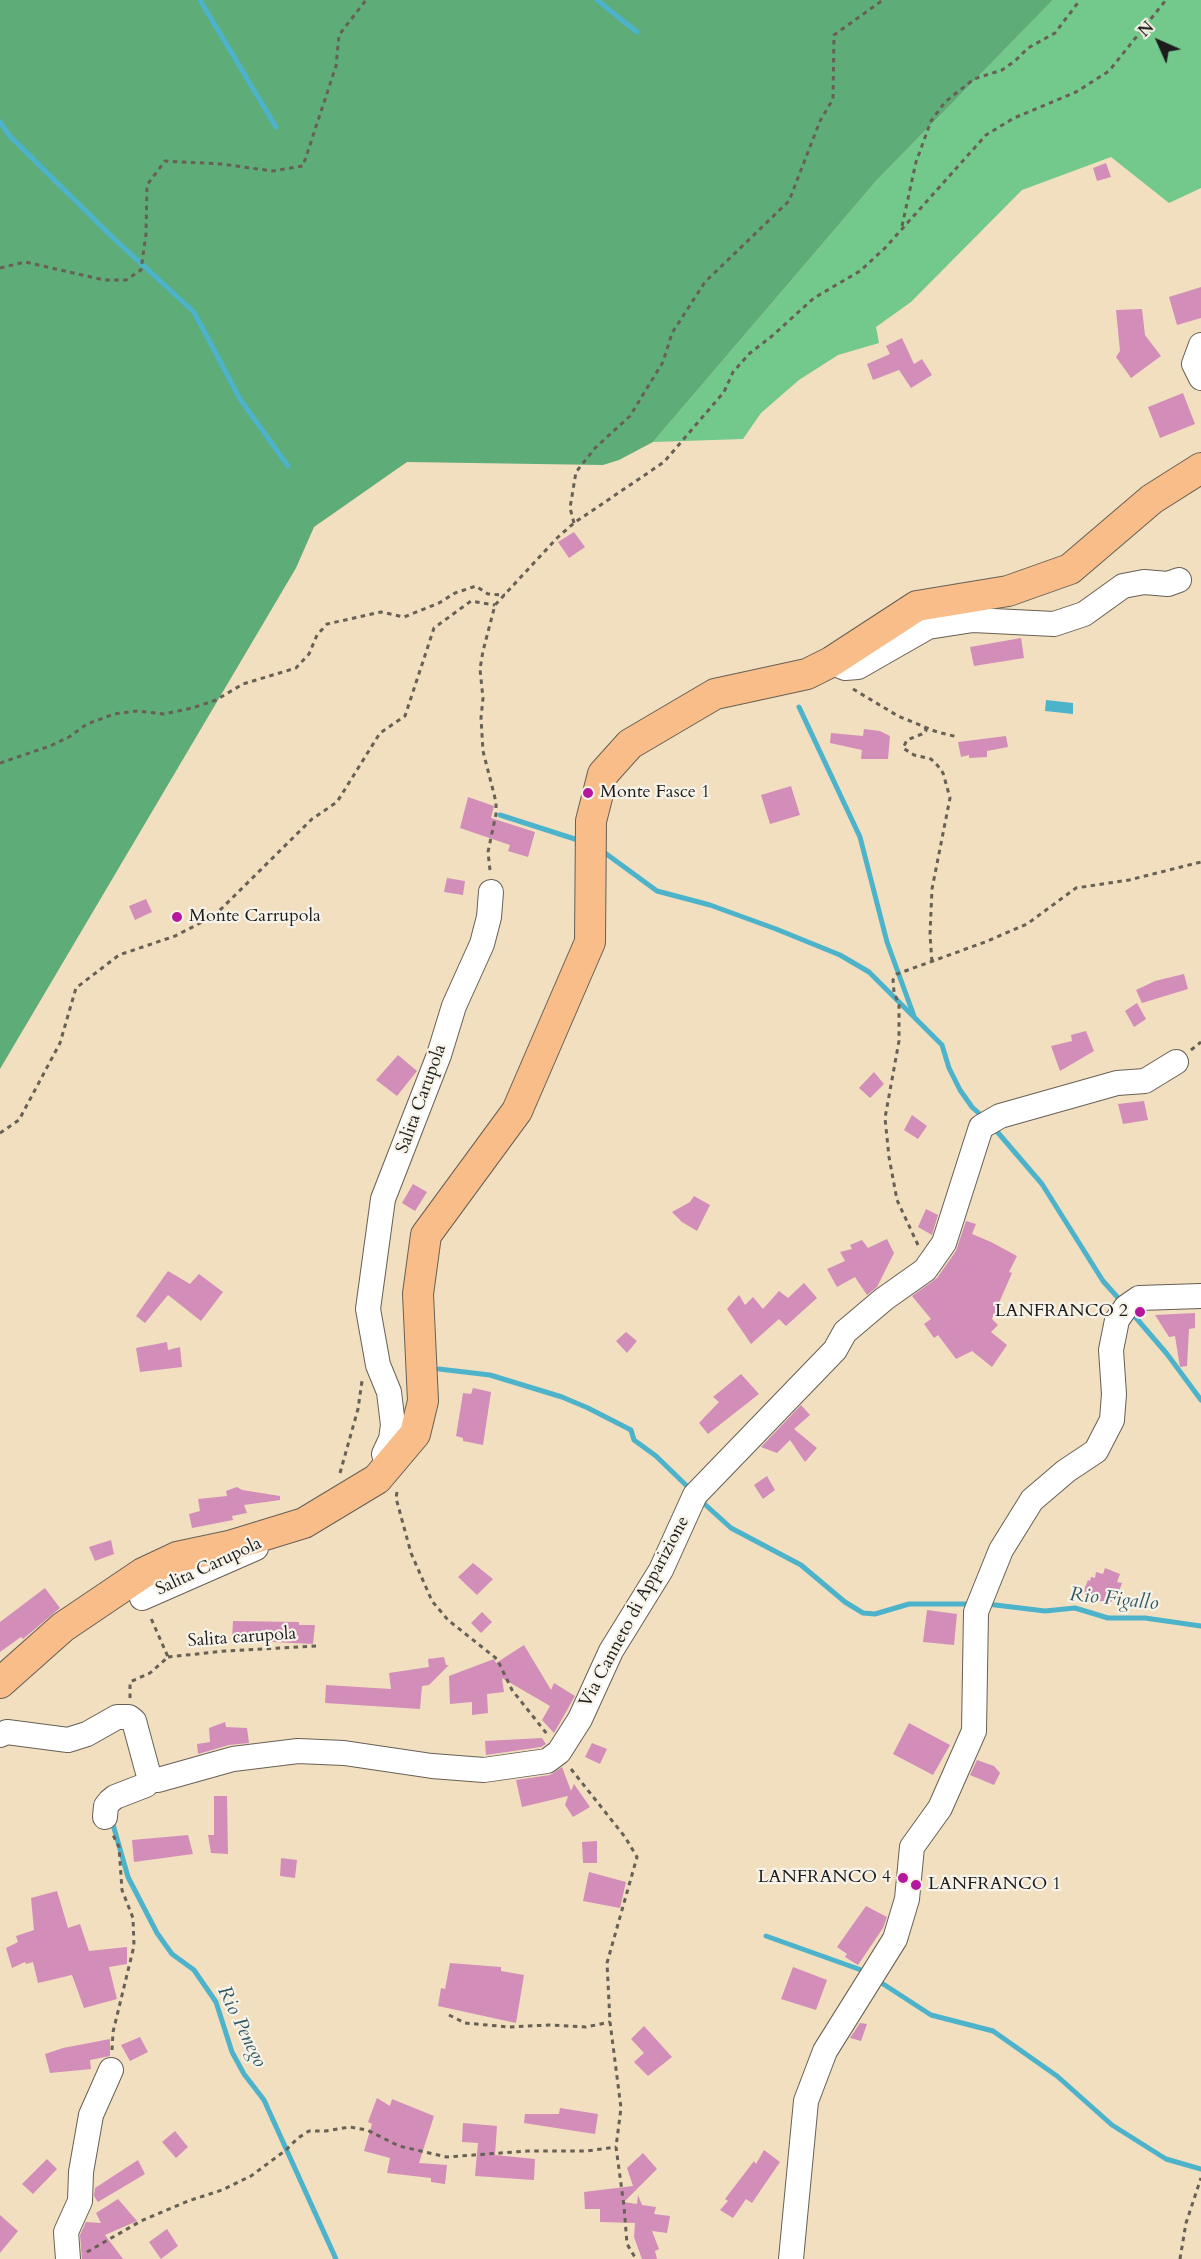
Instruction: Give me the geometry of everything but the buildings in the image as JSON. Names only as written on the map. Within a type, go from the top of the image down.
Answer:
[{"type":"main road","points":[[0,1683],[63,1628],[142,1573],[177,1557],[229,1546],[304,1523],[377,1479],[415,1434],[423,1401],[418,1294],[426,1235],[517,1111],[590,942],[591,821],[603,774],[630,744],[715,694],[807,674],[839,674],[917,606],[1008,591],[1070,569],[1152,499],[1201,468]]},
{"type":"street","points":[[1201,345],[1194,363],[1201,378]]},
{"type":"street","points":[[839,674],[845,668],[858,667],[928,627],[973,620],[1054,624],[1084,614],[1123,586],[1144,582],[1168,584],[1179,580]]},
{"type":"street","name":"Salita Carupola","points":[[389,1465],[384,1454],[389,1447],[393,1425],[389,1392],[378,1365],[368,1309],[383,1199],[436,1065],[454,1006],[482,944],[489,917],[491,892]]},
{"type":"street","name":"Via Canneto di Apparizione","points":[[559,1752],[580,1719],[611,1651],[662,1570],[695,1495],[835,1350],[845,1332],[884,1299],[925,1270],[944,1243],[981,1126],[1000,1116],[1117,1083],[1145,1081],[1176,1062]]},
{"type":"street","points":[[791,2259],[806,2102],[825,2051],[895,1939],[907,1899],[912,1847],[940,1808],[974,1731],[976,1612],[1001,1550],[1032,1500],[1066,1471],[1096,1451],[1112,1420],[1114,1394],[1111,1350],[1117,1320],[1126,1307],[1139,1298],[1201,1296]]},
{"type":"street","name":"Salita Carupola","points":[[142,1598],[248,1552],[280,1531]]},
{"type":"street","points":[[0,1735],[7,1732],[68,1740],[87,1734],[124,1715],[134,1721],[150,1780]]},
{"type":"street","points":[[150,1780],[158,1780],[233,1759],[298,1750],[344,1753],[432,1766],[484,1770],[547,1761],[559,1752]]},
{"type":"street","points":[[105,1817],[106,1806],[110,1801],[146,1785],[150,1780]]},
{"type":"street","points":[[75,2257],[66,2232],[80,2201],[81,2172],[92,2115],[111,2070]]},
{"type":"path","points":[[0,268],[25,262],[104,280],[126,280],[141,270],[146,234],[147,185],[165,161],[221,164],[273,171],[303,166],[336,66],[339,35],[366,0]]},
{"type":"path","points":[[574,523],[570,508],[576,472],[595,448],[630,416],[663,362],[672,333],[705,282],[789,201],[820,121],[833,99],[834,35],[883,0]]},
{"type":"path","points":[[902,228],[916,162],[931,122],[945,102],[974,79],[1002,70],[1028,48],[1055,33],[1080,0]]},
{"type":"path","points":[[491,892],[488,852],[496,814],[496,802],[483,751],[481,718],[483,698],[480,669],[495,605],[574,523],[664,462],[724,392],[733,372],[750,353],[814,298],[860,271],[885,248],[986,135],[1014,118],[1076,92],[1109,71],[1166,0]]},
{"type":"path","points":[[0,763],[50,746],[69,737],[87,724],[114,714],[137,711],[164,714],[192,708],[216,700],[243,684],[297,668],[309,654],[317,635],[327,624],[381,612],[404,617],[430,607],[455,593],[476,586],[488,594],[505,595]]},
{"type":"path","points":[[0,1133],[19,1120],[60,1043],[76,988],[119,955],[175,936],[214,916],[312,819],[337,802],[380,733],[405,716],[434,628],[471,600],[495,605]]},
{"type":"path","points":[[839,674],[888,711],[925,728],[958,737]]},
{"type":"path","points":[[925,728],[926,731],[922,734],[907,740],[903,748],[914,755],[931,759],[938,766],[943,773],[950,798],[932,889],[930,934],[932,963]]},
{"type":"path","points":[[925,1270],[917,1243],[897,1200],[889,1157],[885,1118],[899,1041],[899,1005],[894,992],[893,980],[901,971],[932,963],[1027,924],[1076,888],[1129,880],[1201,862]]},
{"type":"path","points":[[336,1478],[342,1470],[358,1409],[361,1383],[364,1376],[378,1365]]},
{"type":"path","points":[[389,1465],[401,1476],[396,1498],[411,1552],[432,1601],[448,1620],[497,1659],[512,1690],[625,1837],[637,1857],[608,1963],[610,2022],[621,2108],[616,2147],[627,2244],[636,2259]]},
{"type":"path","name":"Salita Carupola","points":[[134,1721],[130,1682],[150,1673],[168,1657],[142,1598]]},
{"type":"path","name":"Salita carupola","points":[[168,1657],[225,1651],[318,1646]]},
{"type":"path","points":[[105,1817],[119,1847],[122,1890],[133,1918],[134,1946],[113,2032],[111,2070]]},
{"type":"path","points":[[449,2015],[465,2023],[509,2027],[549,2025],[586,2027],[610,2022]]},
{"type":"path","points":[[75,2257],[141,2221],[188,2201],[222,2190],[251,2176],[298,2138],[309,2132],[350,2127],[367,2130],[399,2146],[447,2157],[527,2151],[587,2151],[616,2147]]},
{"type":"path","points":[[1180,2259],[1186,2223],[1201,2178]]},
{"type":"green space","points":[[0,0],[1053,0],[877,180],[653,442],[619,460],[603,465],[407,462],[314,527],[296,568],[0,1069]]},
{"type":"green space","points":[[1053,0],[1201,0],[1201,188],[1169,203],[1111,157],[1022,190],[911,302],[876,327],[879,343],[838,355],[799,380],[761,413],[743,439],[653,442],[877,180]]},
{"type":"water","points":[[1046,700],[1073,703],[1073,714],[1045,711]]},
{"type":"waterway","points":[[200,0],[276,127]]},
{"type":"waterway","points":[[597,0],[637,32]]},
{"type":"waterway","points":[[0,122],[9,135],[110,235],[194,312],[240,399],[288,466]]},
{"type":"waterway","points":[[799,707],[860,837],[887,942],[914,1016]]},
{"type":"waterway","points":[[500,815],[581,841]]},
{"type":"waterway","points":[[601,850],[657,891],[710,905],[776,929],[840,955],[869,972],[942,1045],[949,1068],[960,1090],[972,1107],[983,1117]]},
{"type":"waterway","points":[[994,1128],[1042,1184],[1103,1281],[1120,1300]]},
{"type":"waterway","points":[[1131,1312],[1167,1354],[1201,1400]]},
{"type":"waterway","points":[[439,1369],[490,1375],[562,1397],[588,1408],[631,1430],[634,1440],[656,1456],[691,1490]]},
{"type":"waterway","points":[[699,1499],[731,1528],[801,1565],[845,1602],[863,1613],[875,1614],[909,1604],[972,1604]]},
{"type":"waterway","name":"Rio Figallo","points":[[987,1604],[1045,1611],[1075,1608],[1108,1618],[1145,1618],[1201,1626]]},
{"type":"waterway","name":"Rio Penego","points":[[112,1821],[128,1877],[157,1933],[172,1954],[194,1970],[216,2002],[232,2052],[244,2074],[264,2100],[336,2259]]},
{"type":"waterway","points":[[766,1936],[864,1971]]},
{"type":"waterway","points":[[877,1980],[931,2015],[993,2031],[1057,2076],[1112,2125],[1166,2159],[1201,2169]]},
{"type":"place","name":"Monte Fasce 1","points":[[588,793]]},
{"type":"place","name":"Monte Carrupola","points":[[177,917]]},
{"type":"place","name":"LANFRANCO 2","points":[[1140,1312]]},
{"type":"place","name":"LANFRANCO 4","points":[[903,1878]]},
{"type":"place","name":"LANFRANCO 1","points":[[916,1885]]}]
